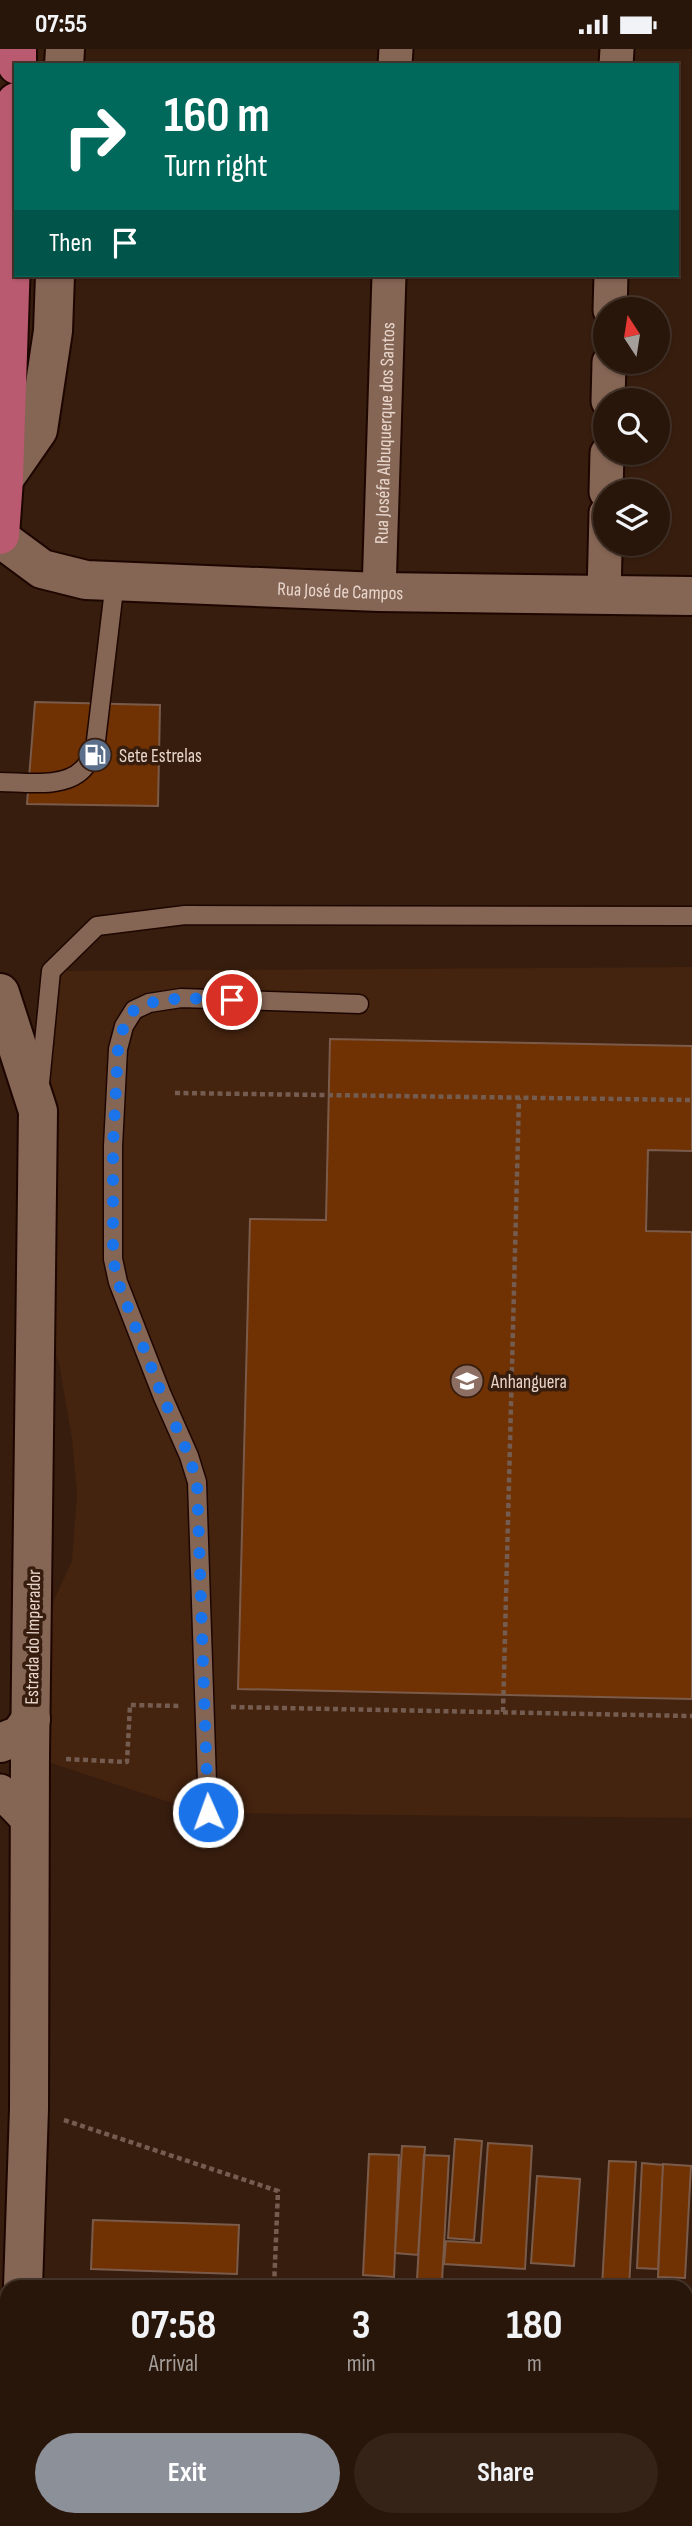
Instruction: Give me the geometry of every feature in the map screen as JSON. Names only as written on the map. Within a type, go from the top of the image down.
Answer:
[{"type":"main road","points":[[0,537],[14,156]]},
{"type":"main road","points":[[3,452],[38,430],[53,331],[55,277]]},
{"type":"main road","name":"Rua José de Campos","points":[[0,537],[42,569],[86,580],[379,592],[692,596]]},
{"type":"main road","name":"Estrada do Imperador","points":[[0,993],[38,1111],[20,1740],[30,1822],[30,2109],[23,2280]]},
{"type":"street","name":"Rua Joséfa Albuquerque dos Santos","points":[[379,592],[389,277]]},
{"type":"street","points":[[610,297],[611,277]]},
{"type":"street","points":[[604,594],[605,556]]},
{"type":"street","points":[[0,1791],[30,1822]]},
{"type":"lane","points":[[0,782],[50,782],[70,778],[84,768],[95,749],[115,580]]},
{"type":"lane","points":[[38,1111],[51,971],[97,926],[185,915],[692,916]]},
{"type":"lane","points":[[208,1812],[197,1482],[189,1456],[118,1282],[113,1259],[113,1146],[118,1049],[124,1025],[134,1010],[149,1003],[181,998],[359,1004]]},
{"type":"path","points":[[175,1093],[692,1100]]},
{"type":"path","points":[[503,1712],[519,1098]]},
{"type":"path","points":[[20,1740],[127,1762],[130,1705],[692,1716]]},
{"type":"path","points":[[30,2109],[278,2192],[274,2280]]},
{"type":"shaded area","points":[[692,967],[692,1818],[202,1813],[30,1756],[32,1648],[72,1561],[77,1494],[72,1439],[59,1363],[37,1300],[51,971]]},
{"type":"building","name":"Sete Estrelas","points":[[35,702],[160,705],[158,806],[27,804]]},
{"type":"building","name":"Anhanguera","points":[[330,1039],[692,1046],[692,1151],[648,1150],[646,1231],[692,1232],[692,1699],[238,1689],[250,1219],[326,1220]]},
{"type":"building","points":[[455,2139],[482,2141],[474,2240],[448,2238]]},
{"type":"building","points":[[488,2143],[532,2146],[525,2269],[444,2264],[446,2241],[481,2243]]},
{"type":"building","points":[[402,2146],[425,2147],[418,2255],[395,2253]]},
{"type":"building","points":[[369,2154],[399,2155],[394,2277],[363,2275]]},
{"type":"building","points":[[424,2155],[449,2156],[442,2280],[417,2280]]},
{"type":"building","points":[[609,2161],[636,2162],[629,2280],[602,2280]]},
{"type":"building","points":[[642,2163],[663,2165],[658,2269],[637,2268]]},
{"type":"building","points":[[663,2164],[691,2166],[685,2278],[658,2277]]},
{"type":"building","points":[[537,2176],[580,2179],[574,2266],[531,2263]]},
{"type":"building","points":[[93,2220],[239,2225],[237,2274],[91,2269]]},
{"type":"place","name":"Sete Estrelas","points":[[95,755]]},
{"type":"place","name":"Anhanguera","points":[[467,1381]]},
{"type":"route","points":[[208,1812],[197,1482],[189,1456],[118,1282],[113,1259],[113,1146],[118,1049],[124,1025],[134,1010],[149,1003],[181,998],[232,1000]]}]
